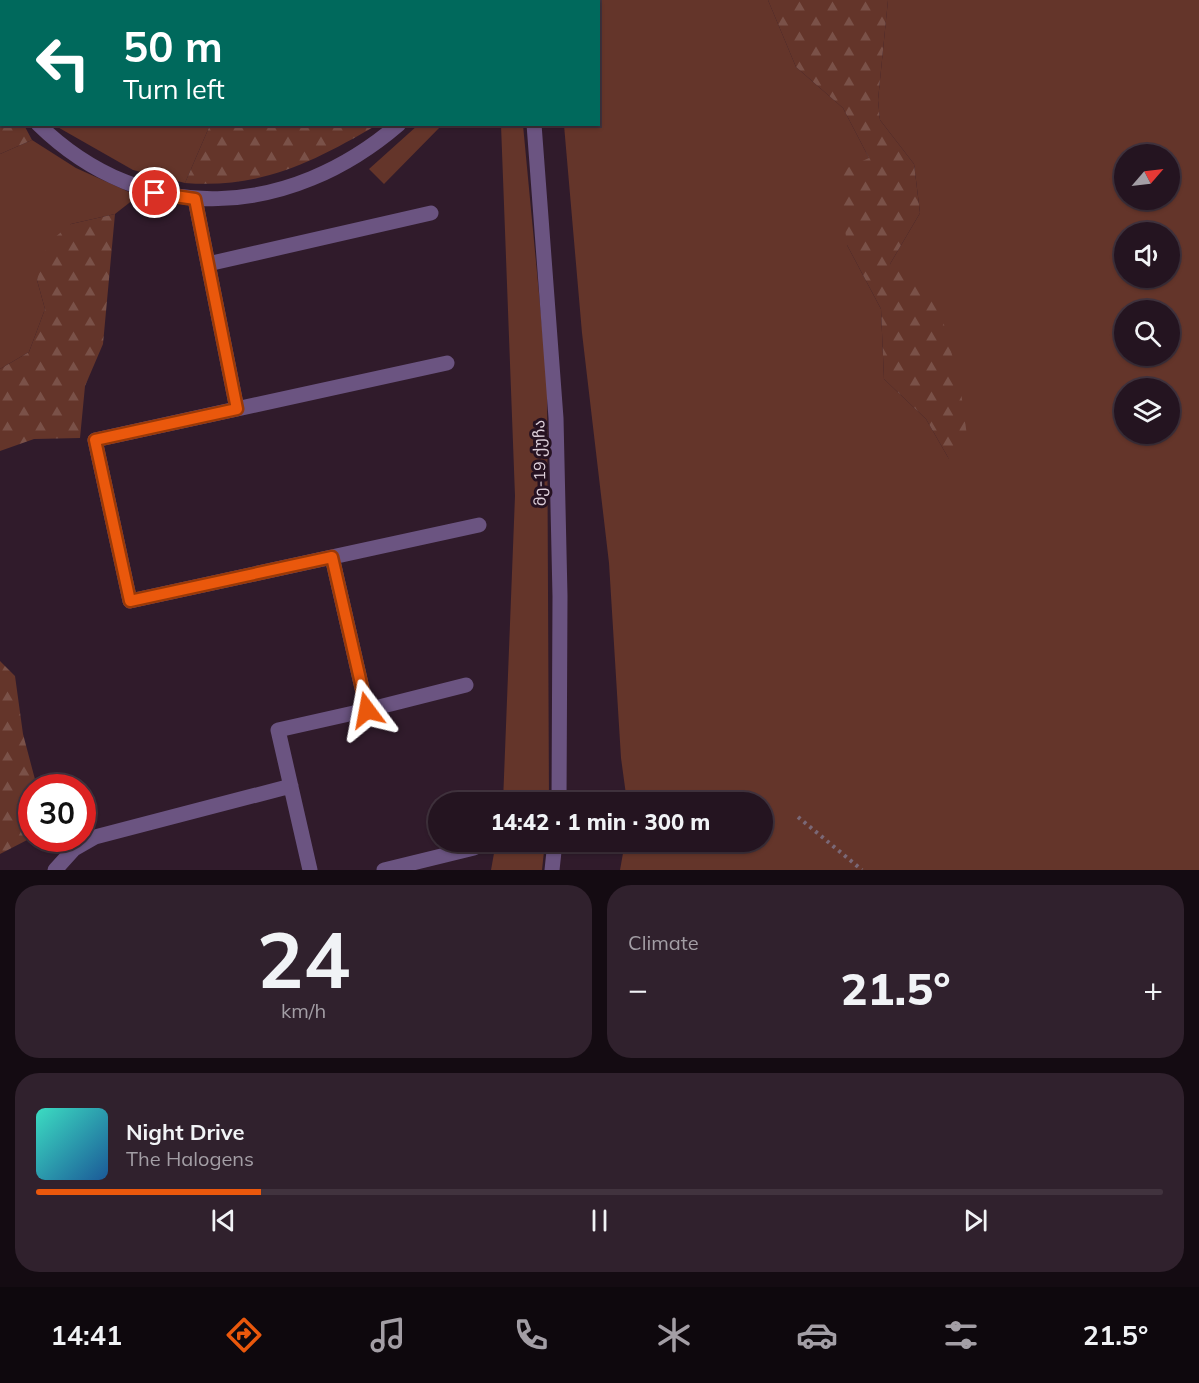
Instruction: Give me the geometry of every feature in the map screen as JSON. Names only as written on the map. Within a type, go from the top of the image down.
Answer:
[{"type":"street","points":[[40,126],[66,148],[106,174],[140,189],[170,197],[224,200],[268,192],[311,179],[348,161],[396,126]]},
{"type":"street","name":"მე-19 ქუჩა","points":[[534,126],[556,418],[560,596],[559,792]]},
{"type":"street","points":[[195,199],[237,409]]},
{"type":"street","points":[[208,264],[431,213]]},
{"type":"street","points":[[447,363],[95,440],[130,601],[479,525]]},
{"type":"street","points":[[332,557],[367,710]]},
{"type":"street","points":[[310,870],[278,730],[466,685]]},
{"type":"street","points":[[55,870],[74,849],[95,837],[291,786]]},
{"type":"street","points":[[384,870],[458,852]]},
{"type":"street","points":[[552,870],[554,852]]},
{"type":"path","points":[[798,817],[862,870]]},
{"type":"green space","points":[[600,0],[768,0],[796,67],[843,108],[869,158],[847,245],[881,309],[884,379],[926,419],[949,459],[890,264],[920,213],[914,164],[880,120],[878,100],[888,0],[1199,0],[1199,870],[620,870],[623,852],[773,852],[773,792],[626,792],[621,758],[609,563],[582,333],[564,126],[600,126]]},
{"type":"green space","points":[[768,0],[888,0],[878,100],[880,120],[914,164],[920,213],[890,264],[937,298],[960,385],[968,443],[949,459],[926,419],[884,379],[881,309],[847,245],[838,172],[869,158],[843,108],[796,67]]},
{"type":"green space","points":[[0,126],[25,126],[32,140],[0,154]]},
{"type":"green space","points":[[56,126],[210,126],[185,183],[133,170]]},
{"type":"green space","points":[[209,126],[375,126],[331,151],[286,170],[238,182],[185,183]]},
{"type":"green space","points":[[417,126],[441,126],[384,184],[369,169]]},
{"type":"green space","points":[[501,126],[523,126],[547,378],[549,792],[503,792],[515,496]]},
{"type":"green space","points":[[32,140],[76,168],[138,196],[115,214],[71,224],[37,280],[45,309],[29,352],[0,369],[0,154]]},
{"type":"green space","points":[[115,214],[103,344],[85,386],[80,438],[34,439],[0,451],[0,369],[29,352],[45,309],[37,280],[48,243],[71,224]]},
{"type":"green space","points":[[0,661],[15,676],[23,734],[34,774],[18,774],[18,845],[0,854]]},
{"type":"green space","points":[[494,852],[544,852],[542,870],[491,870]]},
{"type":"route","points":[[155,193],[195,199],[237,409],[95,440],[130,601],[332,557],[367,710]]}]
